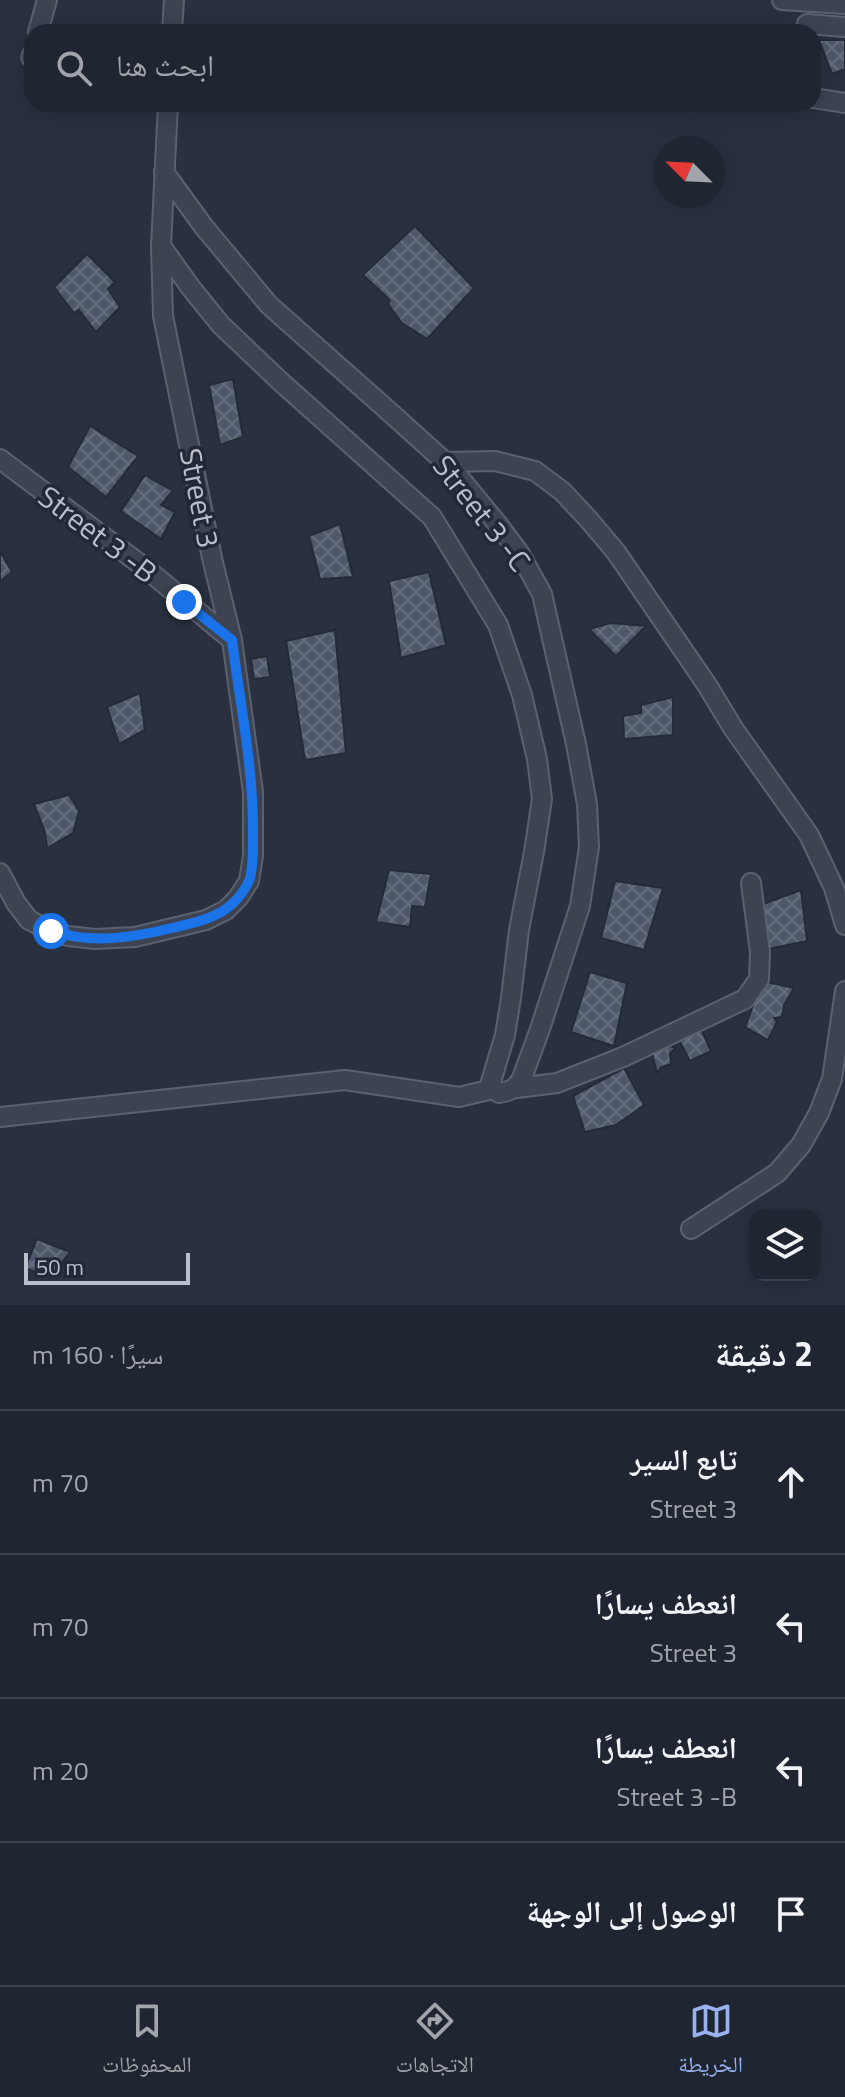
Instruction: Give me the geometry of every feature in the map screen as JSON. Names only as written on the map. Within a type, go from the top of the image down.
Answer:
[{"type":"street","points":[[40,24],[47,0]]},
{"type":"street","points":[[172,24],[174,0]]},
{"type":"street","points":[[782,0],[845,4]]},
{"type":"street","points":[[821,25],[845,27]]},
{"type":"street","points":[[821,99],[845,103]]},
{"type":"street","name":"Street 3","points":[[0,873],[29,920],[68,936],[95,939],[135,937],[206,920],[226,910],[249,881],[253,856],[253,792],[232,640],[212,558],[163,316],[161,246],[168,112]]},
{"type":"street","name":"Street 3 -C","points":[[164,172],[204,227],[269,305],[445,462],[520,554],[542,594],[576,744],[587,804],[589,847],[580,906],[540,1029],[517,1088]]},
{"type":"street","name":"Street 3 -C","points":[[161,246],[221,325],[432,517],[498,625],[522,695],[537,759],[542,799],[520,919],[505,1035],[490,1085],[493,1089]]},
{"type":"street","name":"Street 3 -B","points":[[0,459],[144,567],[232,640]]},
{"type":"street","points":[[445,462],[495,461],[535,471],[562,491],[589,520],[616,552],[733,728],[809,835],[834,888],[845,925]]},
{"type":"street","points":[[0,1117],[345,1080],[459,1097],[493,1089],[499,1093],[557,1083],[623,1057],[745,999],[759,979],[760,952],[751,883]]},
{"type":"street","points":[[691,1229],[777,1173],[801,1145],[819,1113],[832,1079],[845,991]]},
{"type":"building","points":[[821,40],[845,40],[845,69],[832,74]]},
{"type":"building","points":[[415,226],[474,288],[427,339],[402,323],[388,304],[390,300],[363,275]]},
{"type":"building","points":[[87,254],[115,282],[108,289],[120,307],[96,332],[79,310],[74,313],[54,287]]},
{"type":"building","points":[[233,379],[243,437],[220,445],[209,385]]},
{"type":"building","points":[[90,426],[138,456],[106,497],[68,467]]},
{"type":"building","points":[[145,475],[173,491],[161,505],[175,512],[161,539],[121,511]]},
{"type":"building","points":[[340,524],[353,577],[320,579],[309,536]]},
{"type":"building","points":[[0,551],[12,572],[0,581]]},
{"type":"building","points":[[429,572],[446,645],[401,658],[389,581]]},
{"type":"building","points":[[611,623],[646,626],[616,656],[589,629]]},
{"type":"building","points":[[335,630],[346,753],[305,760],[286,641]]},
{"type":"building","points":[[267,656],[270,677],[254,679],[251,659]]},
{"type":"building","points":[[140,693],[145,730],[119,744],[107,707]]},
{"type":"building","points":[[673,697],[673,735],[624,739],[623,716],[641,713],[641,705]]},
{"type":"building","points":[[69,795],[79,811],[73,833],[47,848],[45,832],[34,804]]},
{"type":"building","points":[[389,870],[431,874],[425,907],[412,906],[410,927],[376,922]]},
{"type":"building","points":[[615,881],[663,888],[644,950],[601,938]]},
{"type":"building","points":[[801,890],[807,941],[768,949],[763,904]]},
{"type":"building","points":[[590,972],[627,983],[614,1046],[571,1032]]},
{"type":"building","points":[[762,981],[794,988],[784,1005],[782,1017],[774,1018],[777,1022],[768,1040],[745,1027]]},
{"type":"building","points":[[701,1029],[711,1051],[690,1061],[679,1040]]},
{"type":"building","points":[[667,1045],[676,1048],[670,1053],[671,1064],[661,1067],[657,1073],[652,1053]]},
{"type":"building","points":[[624,1068],[644,1105],[616,1125],[585,1132],[573,1096]]},
{"type":"building","points":[[37,1239],[70,1252],[50,1278],[25,1268]]},
{"type":"route","points":[[51,931],[95,939],[135,937],[206,920],[226,910],[249,881],[253,856],[253,792],[232,640],[184,602]]}]
